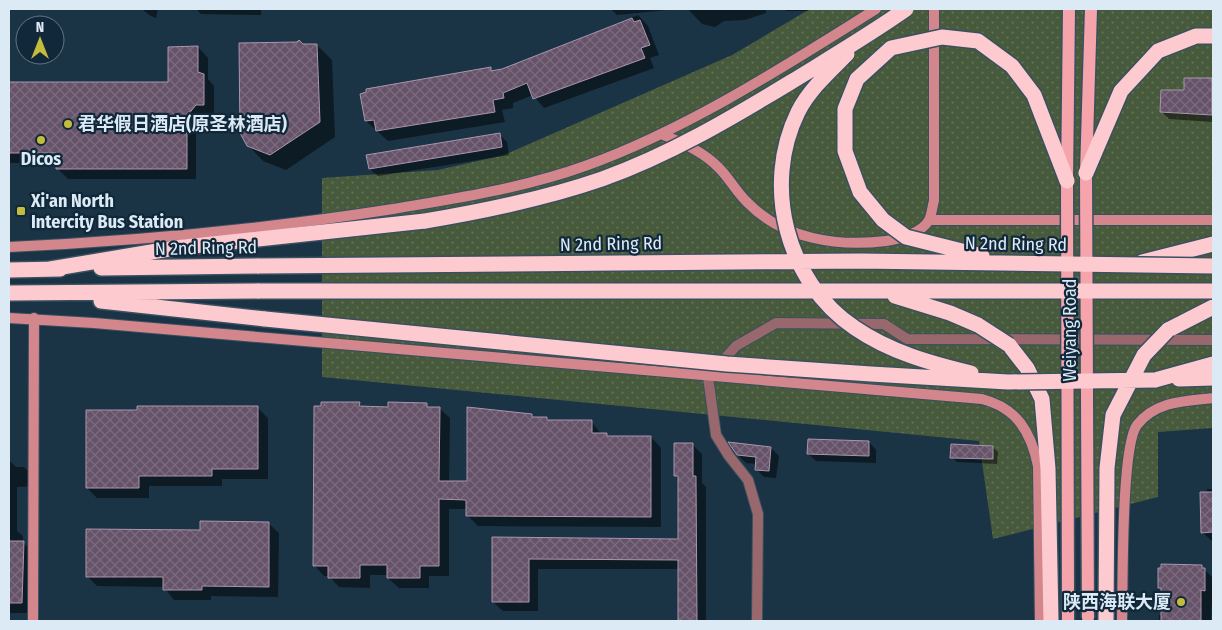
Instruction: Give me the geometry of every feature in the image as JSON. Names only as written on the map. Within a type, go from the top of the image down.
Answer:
[{"type":"highway","points":[[50,269],[176,248],[425,221],[505,207],[602,179],[644,162],[728,120],[869,35],[906,9]]},
{"type":"highway","points":[[869,35],[813,90],[799,110],[791,128],[782,173],[782,192],[787,234],[793,251],[821,295],[834,311],[854,328],[902,353],[1008,382]]},
{"type":"highway","points":[[1086,173],[1121,91],[1158,50],[1196,36],[1213,36]]},
{"type":"highway","points":[[1008,262],[906,237],[884,220],[860,192],[845,151],[845,109],[857,79],[891,48],[942,37],[978,41],[1012,66],[1034,95],[1067,181]]},
{"type":"highway","points":[[1128,266],[1213,244]]},
{"type":"highway","name":"N 2nd Ring Rd","points":[[9,270],[861,261],[1213,266]]},
{"type":"highway","points":[[9,293],[259,291],[1213,291]]},
{"type":"highway","points":[[880,291],[950,313],[978,325],[1009,345],[1027,368],[1042,399],[1048,469],[1051,621]]},
{"type":"highway","points":[[30,293],[265,319],[727,364],[1008,382],[1213,378]]},
{"type":"highway","points":[[1106,621],[1107,468],[1112,415],[1144,355],[1168,330],[1213,307]]},
{"type":"highway","points":[[1155,380],[1213,364]]},
{"type":"main road","points":[[9,247],[166,236],[301,222],[448,200],[514,186],[584,167],[661,134],[785,65],[876,9]]},
{"type":"main road","points":[[661,134],[695,149],[720,168],[734,188],[764,217],[796,232],[821,240],[871,243],[910,234],[924,226],[929,220],[934,201],[934,9]]},
{"type":"main road","name":"Weiyang Road","points":[[1068,621],[1067,181],[1069,9]]},
{"type":"main road","name":"Weiyang Road","points":[[1088,620],[1086,173],[1091,9]]},
{"type":"main road","points":[[929,220],[1213,220]]},
{"type":"main road","points":[[9,318],[34,318],[982,399],[1004,407],[1023,423],[1030,436],[1038,466],[1040,621]]},
{"type":"main road","points":[[33,621],[34,318]]},
{"type":"main road","points":[[1122,621],[1127,464],[1133,434],[1137,426],[1161,407],[1176,402],[1213,398]]},
{"type":"street","points":[[757,621],[758,514],[748,480],[729,456],[716,435],[708,377],[736,346],[776,323],[884,324],[907,338],[1213,340]]},
{"type":"green space","points":[[810,9],[1213,9],[1213,428],[1158,432],[1158,497],[993,539],[979,441],[322,377],[322,178],[438,170],[504,155],[732,55]]},
{"type":"building","points":[[632,18],[634,22],[640,20],[650,45],[641,48],[645,58],[533,99],[527,83],[503,93],[504,98],[493,100],[495,112],[376,131],[374,120],[365,121],[360,94],[366,92],[366,89],[491,67],[491,71],[502,69]]},
{"type":"building","points":[[299,40],[303,44],[317,44],[320,122],[270,155],[247,146],[240,133],[239,43],[297,42]]},
{"type":"building","points":[[198,46],[198,72],[204,74],[204,105],[196,105],[187,116],[187,169],[56,169],[56,153],[9,153],[9,82],[168,82],[168,47]]},
{"type":"building","points":[[1184,78],[1212,78],[1212,115],[1160,112],[1161,90],[1184,90]]},
{"type":"building","points":[[500,133],[502,147],[369,169],[366,155]]},
{"type":"building","points":[[321,402],[360,402],[359,406],[388,407],[388,402],[427,403],[427,407],[440,407],[439,481],[467,481],[467,407],[532,414],[532,417],[547,417],[547,420],[592,420],[592,433],[607,433],[607,436],[651,436],[651,517],[466,516],[466,500],[439,499],[439,566],[420,566],[420,578],[387,578],[387,565],[360,565],[360,578],[328,578],[328,566],[313,566],[314,406],[321,406]]},
{"type":"building","points":[[137,406],[258,406],[258,469],[212,469],[212,476],[139,476],[139,488],[86,488],[86,410],[137,410]]},
{"type":"building","points":[[808,439],[869,441],[869,456],[807,454]]},
{"type":"building","points":[[728,442],[771,447],[769,471],[755,470],[756,457],[737,455]]},
{"type":"building","points":[[674,443],[693,443],[693,476],[696,476],[697,621],[678,621],[678,560],[529,559],[529,602],[492,602],[492,537],[678,539],[678,476],[674,476]]},
{"type":"building","points":[[951,444],[993,446],[993,459],[950,458]]},
{"type":"building","points":[[1200,492],[1213,492],[1213,532],[1201,533]]},
{"type":"building","points":[[200,521],[269,522],[269,587],[202,586],[202,590],[163,590],[163,577],[86,577],[86,529],[200,530]]},
{"type":"building","points":[[9,541],[24,541],[22,603],[9,603]]},
{"type":"building","name":"陕西海联大厦","points":[[1161,564],[1202,565],[1202,568],[1205,568],[1205,591],[1201,590],[1201,621],[1161,621],[1161,588],[1158,588],[1158,568],[1161,568]]},
{"type":"place","name":"君华假日酒店(原圣林酒店)","points":[[68,124]]},
{"type":"place","name":"Dicos","points":[[41,140]]},
{"type":"place","name":"Xi'an North Intercity Bus Station","points":[[21,211]]},
{"type":"place","name":"陕西海联大厦","points":[[1181,602]]}]
